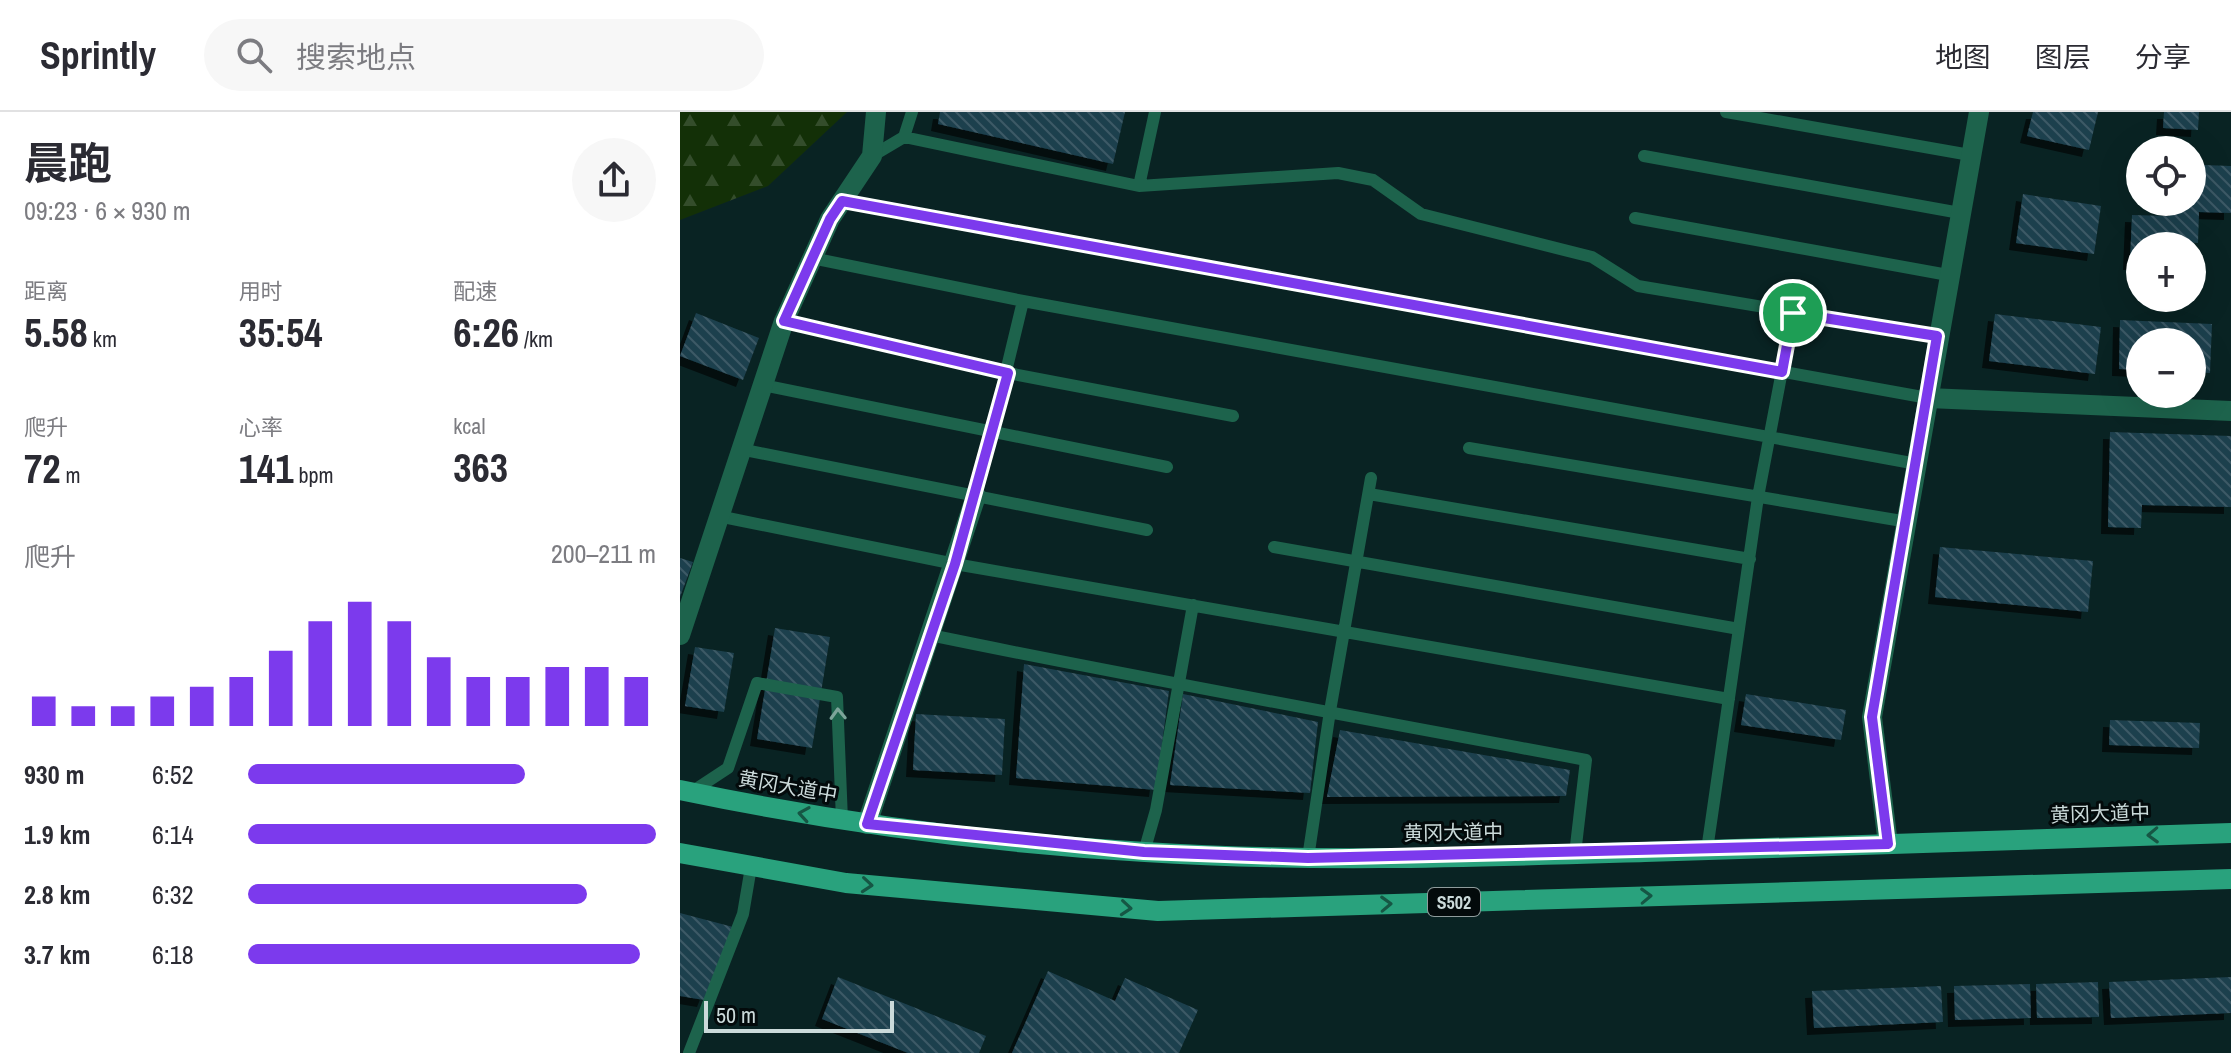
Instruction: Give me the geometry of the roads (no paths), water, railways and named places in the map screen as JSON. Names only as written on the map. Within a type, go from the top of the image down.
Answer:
[{"type":"main road","name":"黄冈大道中","points":[[685,792],[867,824],[1144,852],[1308,858],[1575,854],[2231,833]]},
{"type":"main road","name":"S502","points":[[680,853],[846,883],[1158,911],[2231,879]]},
{"type":"street","points":[[680,635],[784,321],[842,201],[872,156],[876,112]]},
{"type":"street","points":[[1888,844],[1872,717],[1979,112]]},
{"type":"street","points":[[1928,398],[2231,411]]},
{"type":"street","points":[[867,824],[976,496]]},
{"type":"lane","points":[[872,156],[904,137],[912,112]]},
{"type":"lane","points":[[1139,186],[1155,112]]},
{"type":"lane","points":[[1726,112],[1970,155]]},
{"type":"lane","points":[[904,137],[1139,186],[1338,173],[1361,177],[1373,180],[1421,214],[1592,257],[1638,286],[1937,336]]},
{"type":"lane","points":[[1644,156],[1960,213]]},
{"type":"lane","points":[[842,201],[1928,398]]},
{"type":"lane","points":[[1635,218],[1948,275]]},
{"type":"lane","points":[[812,258],[1023,301],[1917,464]]},
{"type":"lane","points":[[976,496],[1023,301]]},
{"type":"lane","points":[[1707,850],[1758,497],[1793,313]]},
{"type":"lane","points":[[784,321],[1008,373],[1233,416]]},
{"type":"lane","points":[[762,385],[1167,467]]},
{"type":"lane","points":[[1469,448],[1908,522]]},
{"type":"lane","points":[[740,449],[1147,530]]},
{"type":"lane","points":[[1308,858],[1371,478]]},
{"type":"lane","points":[[1369,494],[1750,559]]},
{"type":"lane","points":[[718,516],[955,564],[1729,699]]},
{"type":"lane","points":[[1274,547],[1739,629]]},
{"type":"lane","points":[[1144,852],[1193,605]]},
{"type":"lane","points":[[930,635],[1178,686],[1330,711],[1586,760],[1575,854]]},
{"type":"lane","points":[[685,792],[728,768],[757,683],[837,697],[842,820]]},
{"type":"lane","points":[[689,1053],[743,914],[751,867]]}]
